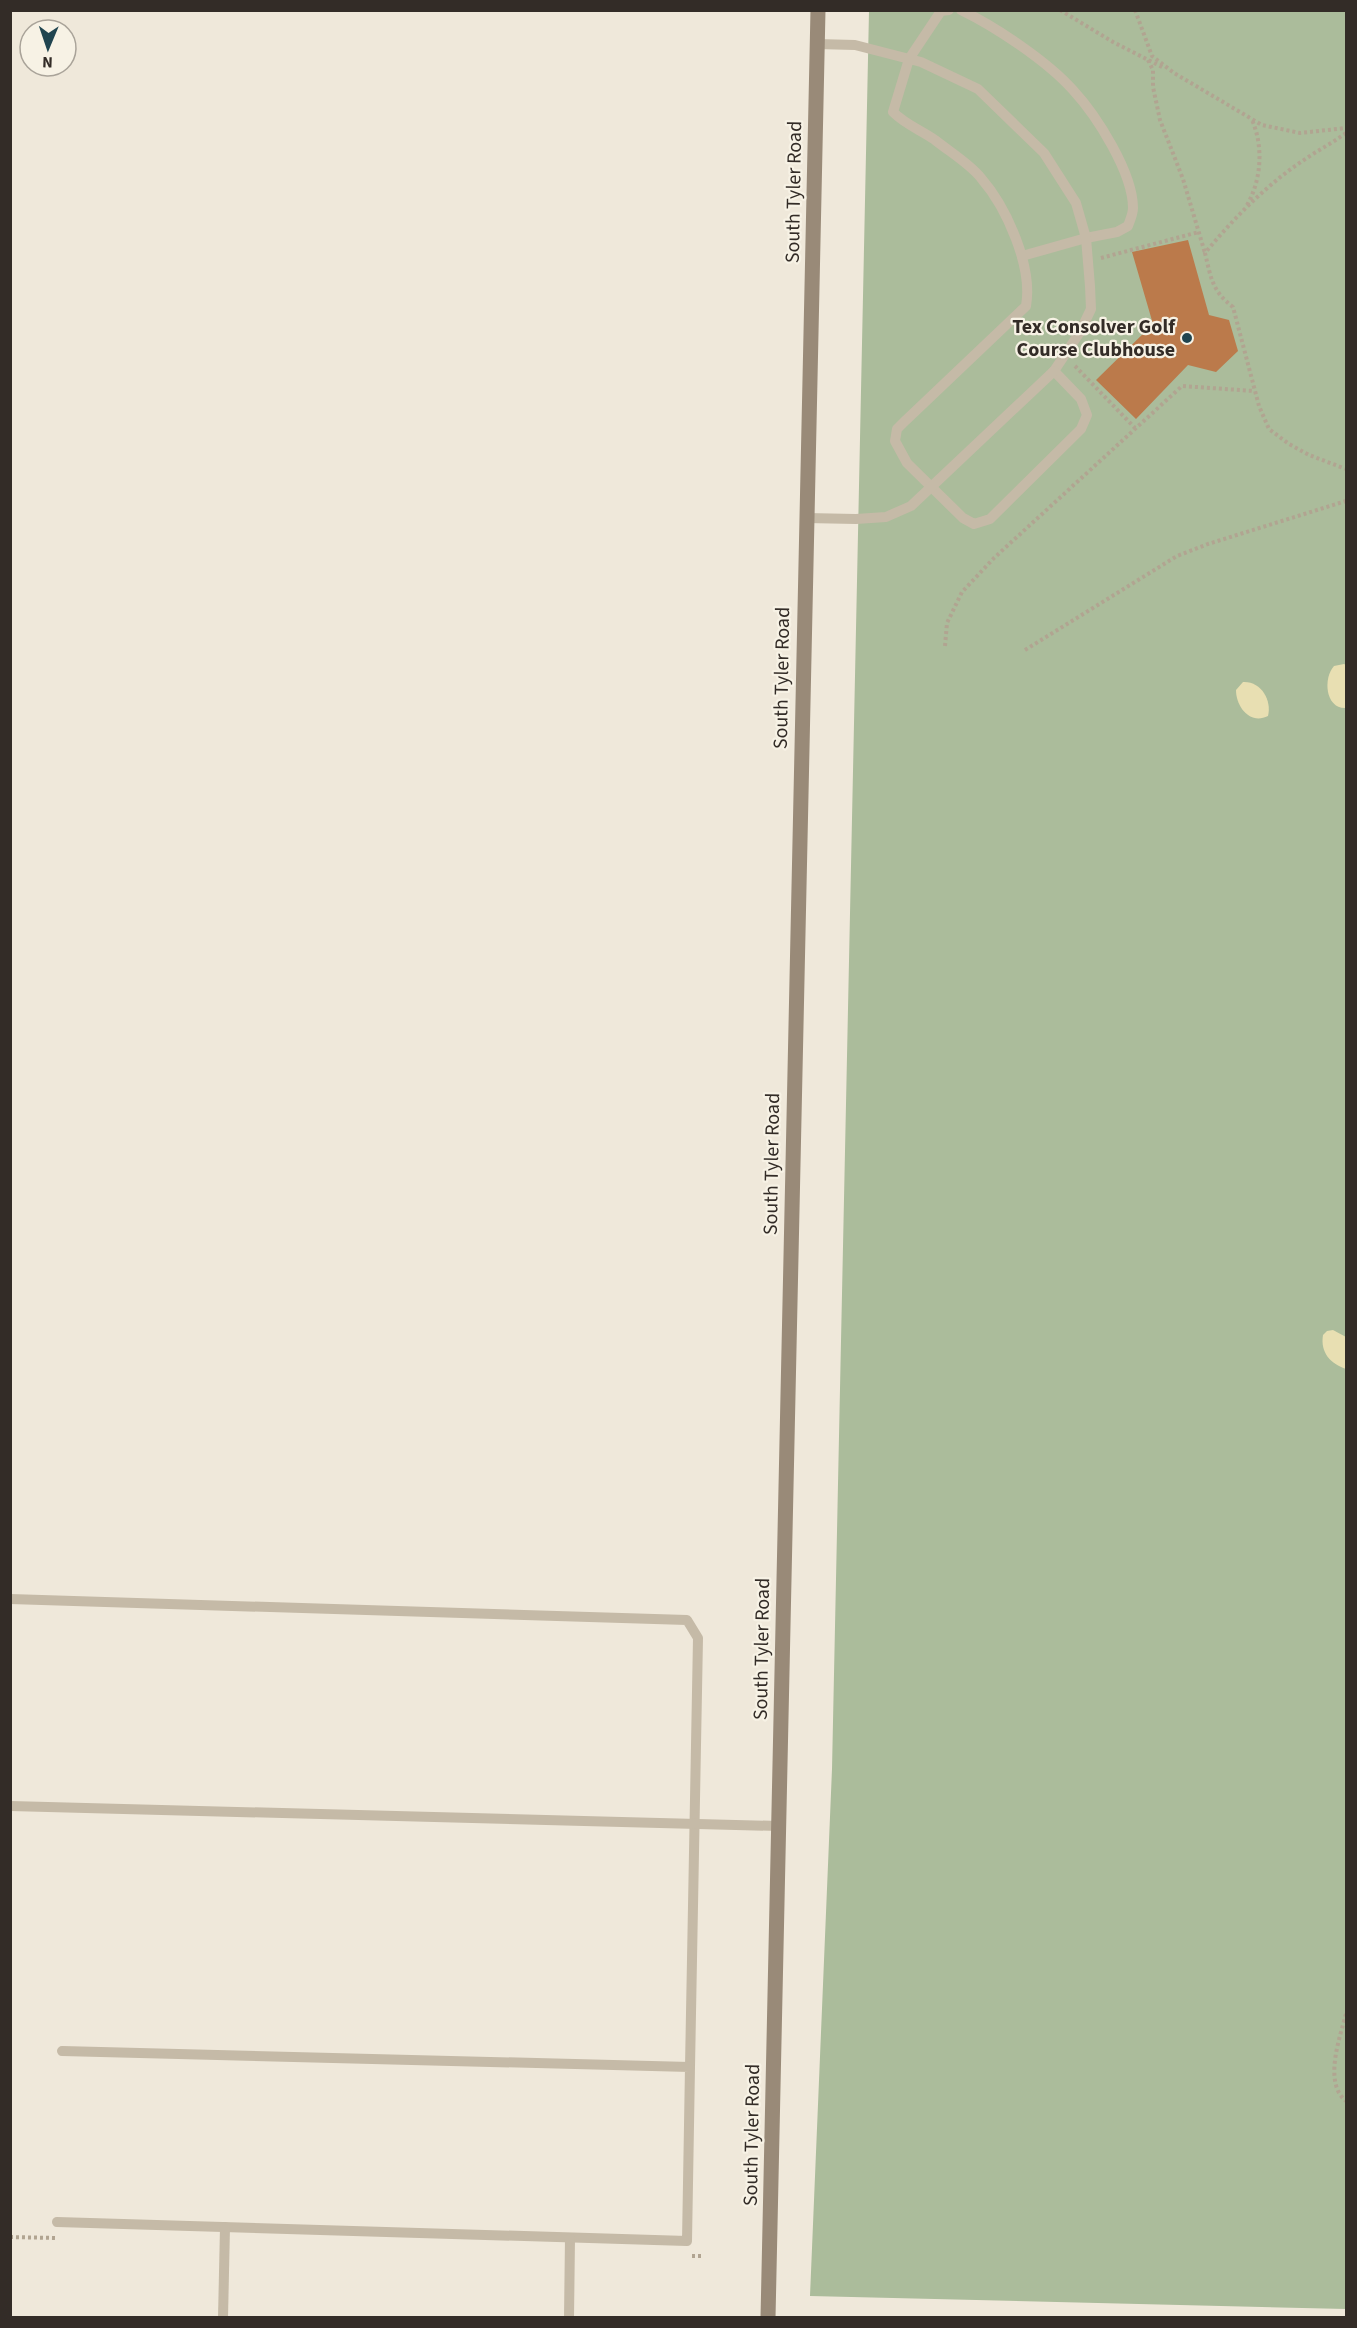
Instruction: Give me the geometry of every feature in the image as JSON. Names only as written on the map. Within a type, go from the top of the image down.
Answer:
[{"type":"street","name":"South Tyler Road","points":[[768,2318],[818,10]]},
{"type":"lane","points":[[949,10],[941,11],[909,59],[893,112],[904,123],[932,138],[981,178],[1007,219],[1022,256],[1028,292],[1026,306],[897,429],[895,441],[907,463],[963,518],[974,524],[990,519],[1081,429],[1087,415],[1081,399],[1054,371]]},
{"type":"lane","points":[[961,10],[981,20],[1035,58],[1073,90],[1114,147],[1132,192],[1133,211],[1128,226],[1117,232],[1022,256]]},
{"type":"lane","points":[[806,518],[886,517],[911,506],[1054,371],[1080,332],[1091,309],[1086,238],[1076,203],[1044,153],[978,89],[921,62],[855,45],[817,44]]},
{"type":"lane","points":[[10,1599],[687,1620],[698,1638],[687,2241],[57,2222]]},
{"type":"lane","points":[[10,1806],[778,1826]]},
{"type":"lane","points":[[62,2051],[690,2067]]},
{"type":"lane","points":[[223,2318],[225,2227]]},
{"type":"lane","points":[[569,2318],[570,2238]]},
{"type":"path","points":[[1060,10],[1262,125],[1300,133],[1347,128]]},
{"type":"path","points":[[1136,10],[1152,56],[1174,73]]},
{"type":"path","points":[[1149,60],[1153,70],[1160,120],[1183,179],[1214,288],[1221,298],[1233,307],[1259,406],[1269,429],[1309,455],[1347,469]]},
{"type":"path","points":[[1245,209],[1256,189],[1259,167],[1258,139],[1251,119]]},
{"type":"path","points":[[1205,253],[1232,220],[1305,158],[1347,133]]},
{"type":"path","points":[[1088,262],[1199,232]]},
{"type":"path","points":[[1064,355],[1135,428]]},
{"type":"path","points":[[945,646],[947,623],[962,592],[994,558],[1182,386],[1255,391]]},
{"type":"path","points":[[1025,650],[1178,556],[1209,544],[1347,501]]},
{"type":"path","points":[[1347,2014],[1334,2066],[1336,2087],[1342,2098],[1347,2101]]},
{"type":"green space","points":[[869,11],[1346,11],[1346,2309],[810,2296],[832,1769]]},
{"type":"sand","points":[[1346,665],[1346,708],[1334,704],[1327,685],[1330,671],[1334,666]]},
{"type":"sand","points":[[1243,682],[1255,685],[1264,693],[1267,698],[1268,716],[1255,718],[1241,708],[1236,690]]},
{"type":"sand","points":[[1333,1330],[1346,1337],[1346,1369],[1331,1361],[1323,1347],[1323,1335]]},
{"type":"building","name":"Tex Consolver Golf Course Clubhouse","points":[[1188,240],[1209,315],[1229,320],[1238,351],[1216,372],[1188,365],[1136,419],[1096,380],[1153,324],[1132,252]]},
{"type":"place","name":"Tex Consolver Golf Course Clubhouse","points":[[1187,338]]}]
